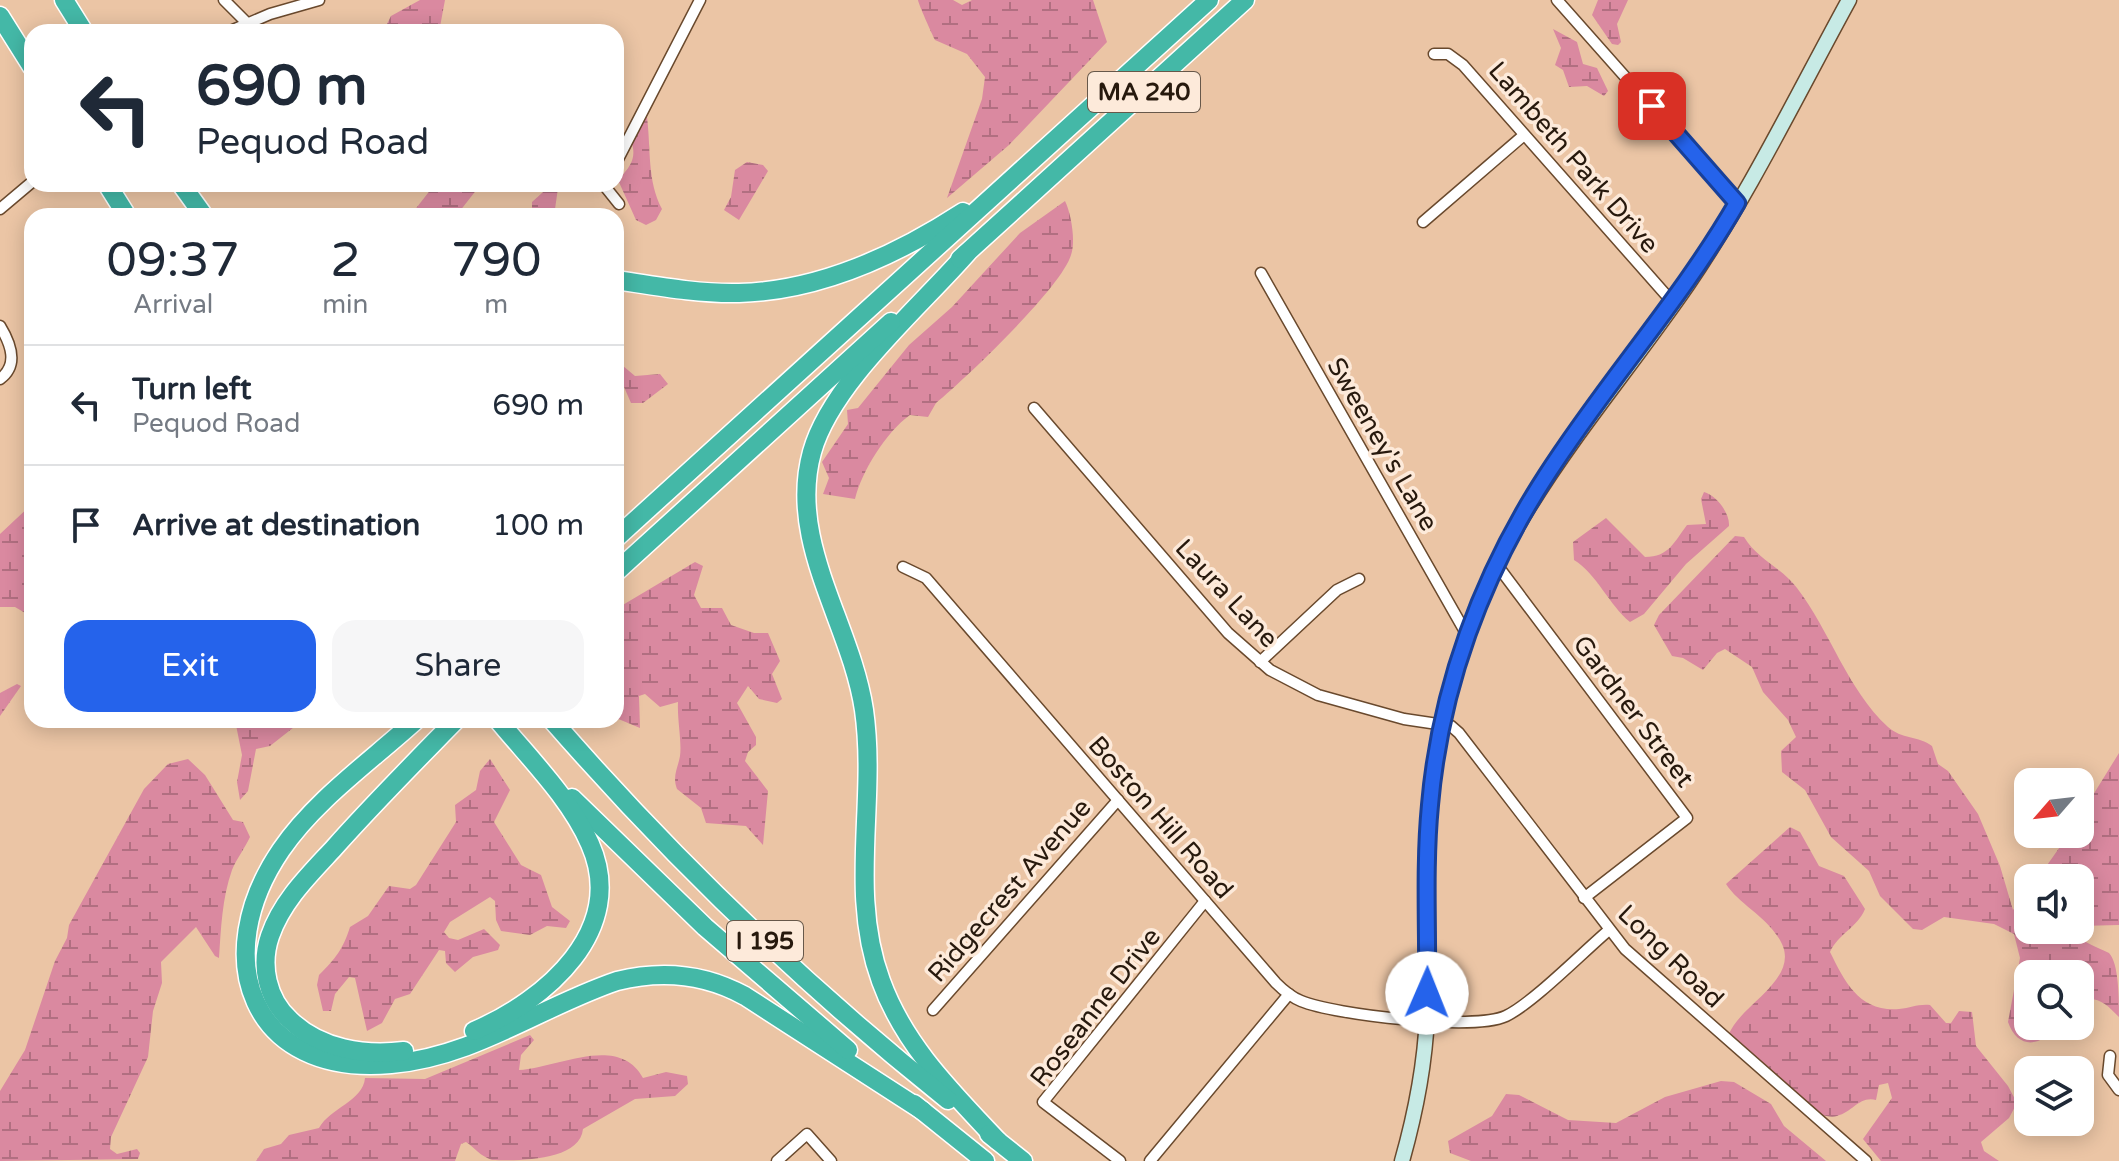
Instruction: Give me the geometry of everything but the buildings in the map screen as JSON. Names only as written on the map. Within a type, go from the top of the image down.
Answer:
[{"type":"highway","points":[[64,0],[79,24]]},
{"type":"highway","name":"MA 240","points":[[1011,179],[1209,0]]},
{"type":"highway","name":"MA 240","points":[[967,253],[1245,0]]},
{"type":"highway","points":[[0,16],[24,54]]},
{"type":"highway","points":[[624,281],[739,293],[813,281],[906,246],[1011,179]]},
{"type":"highway","points":[[624,531],[1011,179]]},
{"type":"highway","points":[[624,565],[967,253]]},
{"type":"highway","points":[[967,253],[837,400],[813,449],[805,503],[813,547],[852,661],[864,710],[864,906],[874,961],[888,999],[918,1051],[998,1141]]},
{"type":"highway","points":[[407,728],[302,824],[281,850],[262,884],[250,923],[248,975],[258,1008],[285,1041],[331,1062],[374,1066],[414,1061],[472,1045],[617,981],[654,975],[682,976],[720,984],[745,996],[923,1111]]},
{"type":"highway","points":[[448,728],[302,883],[271,933],[265,965],[272,996],[291,1022],[321,1041],[347,1049],[383,1053],[421,1048],[461,1036],[504,1017],[541,992],[573,959],[589,936],[598,911],[600,885],[591,846],[568,808],[504,728]]},
{"type":"highway","name":"I 195","points":[[506,728],[604,831],[713,935],[985,1161]]},
{"type":"highway","name":"I 195","points":[[559,728],[665,843],[775,951],[867,1033],[1023,1161]]},
{"type":"main road","points":[[1402,1161],[1427,1019],[1429,818],[1441,723],[1467,635],[1497,565],[1547,474],[1674,304],[1737,203],[1849,0]]},
{"type":"street","points":[[224,0],[247,23],[319,0]]},
{"type":"street","points":[[624,147],[700,0]]},
{"type":"street","points":[[1557,0],[1737,203]]},
{"type":"street","name":"Lambeth Park Drive","points":[[1434,54],[1448,54],[1458,60],[1674,304]]},
{"type":"street","points":[[1423,222],[1524,135]]},
{"type":"street","points":[[0,209],[24,189]]},
{"type":"street","points":[[610,192],[619,204]]},
{"type":"street","name":"Sweeney's Lane","points":[[1261,273],[1467,635]]},
{"type":"street","points":[[0,326],[12,360],[8,372],[0,379]]},
{"type":"street","name":"Laura Lane","points":[[1034,408],[1228,633],[1260,662],[1293,684],[1318,695],[1404,719],[1441,723]]},
{"type":"street","name":"Gardner Street","points":[[1497,565],[1687,818],[1584,898]]},
{"type":"street","name":"Boston Hill Road","points":[[903,567],[926,578],[1205,901],[1289,994],[1304,1002],[1342,1011],[1488,1021],[1504,1017],[1609,930]]},
{"type":"street","points":[[1260,662],[1337,590],[1359,579]]},
{"type":"street","name":"Long Road","points":[[1441,723],[1459,733],[1609,930],[1655,978],[1854,1157],[1866,1161]]},
{"type":"street","name":"Ridgecrest Avenue","points":[[933,1010],[1118,800]]},
{"type":"street","name":"Roseanne Drive","points":[[1120,1161],[1043,1102],[1205,901]]},
{"type":"street","points":[[1150,1161],[1289,994]]},
{"type":"street","points":[[2110,1056],[2108,1075],[2119,1090]]},
{"type":"street","points":[[777,1161],[807,1134],[831,1161]]},
{"type":"green space","points":[[420,0],[445,0],[440,24],[387,24],[391,16]]},
{"type":"green space","points":[[918,0],[953,0],[962,5],[972,0],[1093,0],[1107,42],[1009,145],[947,198],[982,99],[985,77],[967,54],[935,40]]},
{"type":"green space","points":[[1598,0],[1628,0],[1617,24],[1621,42],[1618,45],[1612,44],[1592,15]]},
{"type":"green space","points":[[1553,29],[1577,42],[1583,64],[1597,68],[1608,91],[1604,96],[1587,86],[1569,87],[1563,70],[1555,65],[1561,48]]},
{"type":"green space","points":[[644,114],[647,117],[652,176],[662,209],[656,220],[646,225],[636,220],[623,192],[624,172],[632,161],[630,138]]},
{"type":"green space","points":[[747,162],[763,165],[768,171],[739,220],[724,210],[731,197],[735,170]]},
{"type":"green space","points":[[429,192],[475,192],[462,208],[416,208]]},
{"type":"green space","points":[[543,192],[557,192],[555,208],[532,208],[532,202]]},
{"type":"green space","points":[[1065,201],[1072,227],[1071,255],[1050,289],[989,354],[936,403],[928,417],[910,415],[892,431],[869,465],[855,499],[823,494],[829,478],[822,462],[848,424],[847,410],[858,408],[909,345],[952,307],[1020,233]]},
{"type":"green space","points":[[624,367],[635,376],[660,374],[668,384],[643,403],[631,403],[624,387]]},
{"type":"green space","points":[[1704,492],[1721,505],[1729,526],[1686,564],[1644,614],[1630,622],[1590,573],[1574,560],[1573,542],[1606,518],[1645,557],[1660,554],[1670,547],[1687,525],[1706,524],[1701,499]]},
{"type":"green space","points":[[24,512],[24,612],[15,607],[0,607],[0,534]]},
{"type":"green space","points":[[1735,536],[1744,537],[1797,588],[1850,678],[1874,712],[1893,731],[1932,746],[1938,764],[1948,771],[1978,814],[2014,909],[2014,934],[1994,924],[1944,917],[1922,930],[1913,929],[1880,896],[1869,871],[1831,837],[1805,790],[1782,772],[1781,751],[1796,737],[1788,720],[1763,692],[1752,667],[1725,649],[1717,653],[1703,670],[1683,658],[1672,656],[1654,625],[1659,615]]},
{"type":"green space","points":[[695,562],[703,566],[694,595],[701,608],[722,608],[731,625],[754,633],[768,633],[780,661],[772,674],[782,699],[777,703],[759,699],[748,686],[737,703],[756,737],[756,745],[748,752],[745,761],[768,791],[763,845],[746,826],[706,823],[701,808],[677,789],[675,776],[680,756],[678,702],[660,707],[645,694],[639,696],[640,728],[624,721],[624,604]]},
{"type":"green space","points":[[17,684],[21,686],[0,716],[0,693]]},
{"type":"green space","points":[[237,728],[293,728],[270,746],[256,749],[248,791],[240,800],[237,782],[242,755]]},
{"type":"green space","points":[[2119,753],[2119,925],[2094,926],[2094,864],[2048,864],[2059,848],[2094,848],[2094,793]]},
{"type":"green space","points":[[188,759],[205,775],[233,820],[243,822],[250,837],[229,881],[222,914],[219,958],[196,927],[161,962],[162,983],[153,1011],[148,1057],[111,1137],[110,1149],[117,1154],[137,1149],[140,1153],[138,1159],[0,1161],[0,1091],[25,1050],[55,961],[67,938],[69,925],[144,789],[168,764]]},
{"type":"green space","points":[[490,759],[510,790],[494,822],[521,865],[541,875],[552,907],[570,921],[566,928],[547,926],[530,935],[501,931],[496,920],[495,901],[490,897],[450,922],[444,932],[449,938],[458,940],[484,929],[500,945],[498,950],[473,957],[455,972],[446,963],[445,951],[439,950],[410,994],[395,999],[382,1023],[367,1031],[355,978],[349,977],[335,994],[331,1011],[323,1011],[317,985],[319,975],[338,953],[350,927],[368,916],[389,886],[410,889],[416,885],[456,822],[455,805],[476,790],[480,771]]},
{"type":"green space","points":[[1790,827],[1800,832],[1819,866],[1844,876],[1865,909],[1830,952],[1841,974],[1855,993],[1873,1006],[1899,1009],[1930,1005],[1946,1023],[1951,1023],[1959,1011],[1972,1012],[1976,1046],[2014,1097],[2014,1109],[2009,1118],[1981,1142],[1984,1151],[1999,1161],[1881,1161],[1863,1139],[1892,1098],[1888,1083],[1879,1085],[1876,1100],[1860,1102],[1837,1116],[1825,1116],[1796,1099],[1765,1071],[1729,1034],[1778,977],[1784,965],[1784,951],[1773,929],[1726,884]]},
{"type":"green space","points":[[2016,944],[2089,944],[2109,953],[2117,973],[2119,1017],[2102,1002],[2094,1000],[2094,960],[2020,958]]},
{"type":"green space","points":[[2014,990],[2014,1033],[2008,1022]]},
{"type":"green space","points":[[530,1035],[534,1040],[521,1055],[519,1070],[603,1055],[619,1057],[632,1065],[643,1078],[666,1072],[687,1076],[688,1084],[675,1096],[635,1099],[583,1129],[579,1140],[571,1147],[546,1157],[492,1160],[466,1142],[461,1144],[455,1161],[256,1161],[264,1149],[281,1144],[289,1135],[319,1128],[359,1093],[365,1078],[425,1079]]},
{"type":"green space","points":[[1721,1081],[1734,1082],[1771,1104],[1784,1126],[1826,1161],[1471,1161],[1450,1153],[1448,1141],[1492,1116],[1506,1094],[1519,1095],[1568,1120],[1616,1123],[1665,1097]]},
{"type":"route","points":[[1427,993],[1432,783],[1441,723],[1462,650],[1484,591],[1519,520],[1547,474],[1663,319],[1737,203],[1652,106]]}]
